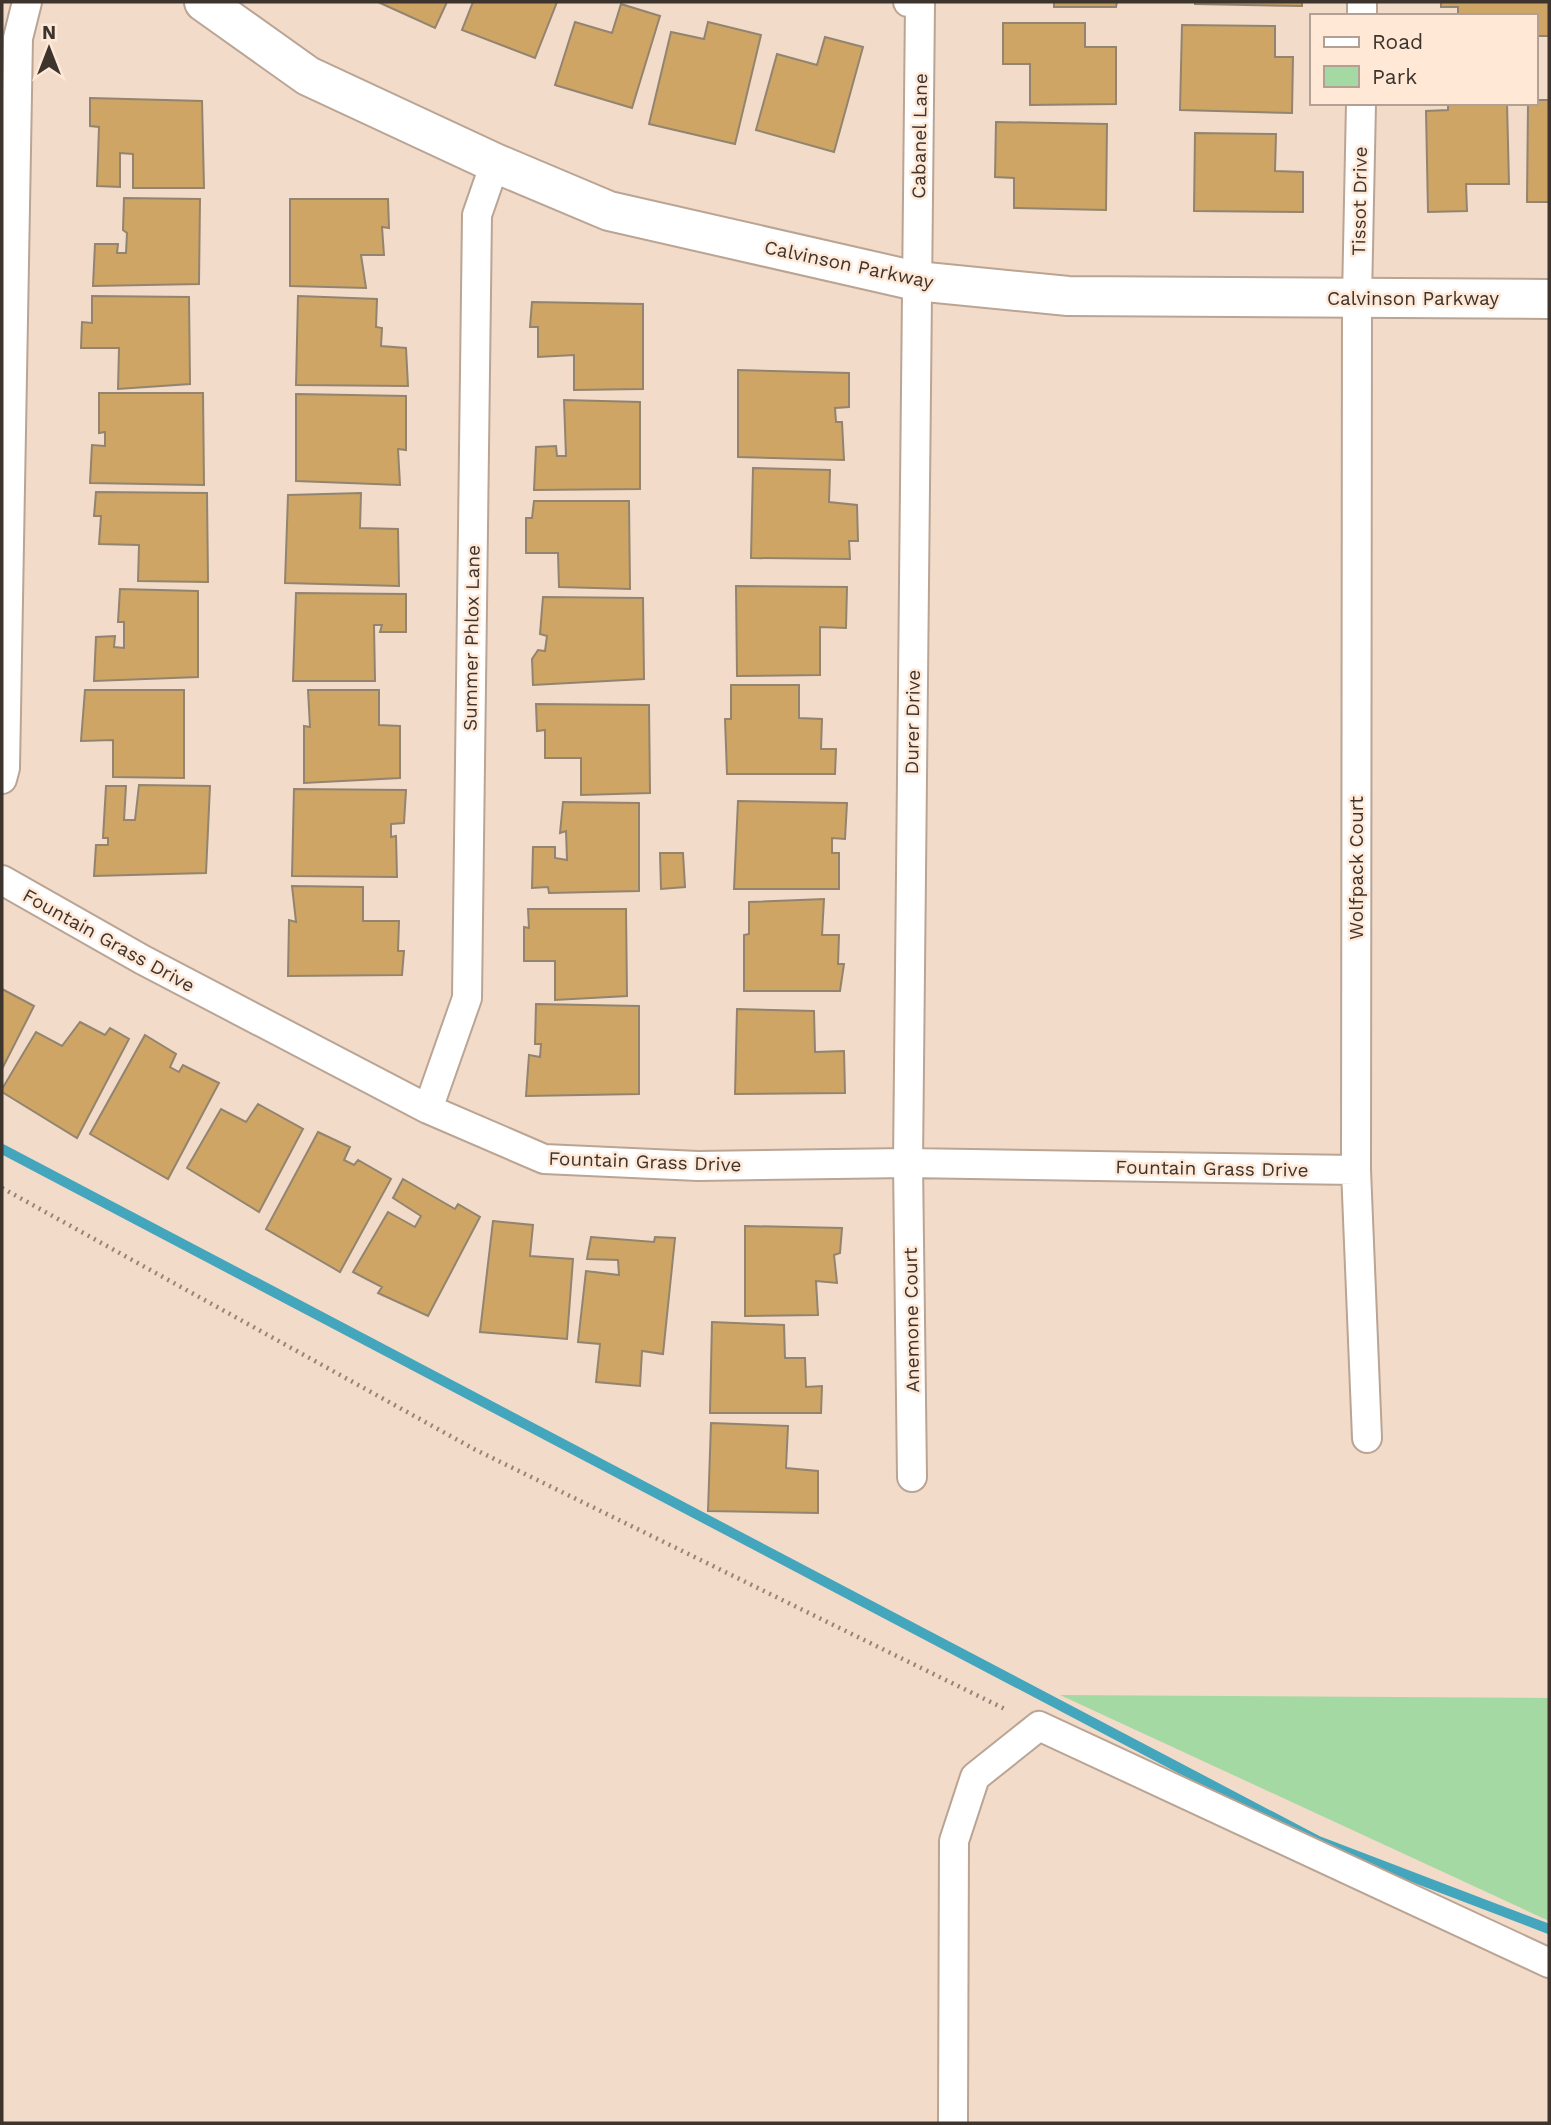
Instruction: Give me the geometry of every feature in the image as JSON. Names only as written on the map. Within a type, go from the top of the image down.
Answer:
[{"type":"main road","name":"Calvinson Parkway","points":[[204,2],[309,76],[495,163],[609,211],[916,281],[1068,296],[1549,299]]},
{"type":"street","points":[[2,779],[5,768],[18,38],[27,2]]},
{"type":"street","name":"Cabanel Lane","points":[[908,2],[920,4],[916,281]]},
{"type":"street","name":"Tissot Drive","points":[[1357,298],[1361,105]]},
{"type":"street","name":"Summer Phlox Lane","points":[[428,1109],[467,998],[477,215],[495,163]]},
{"type":"street","name":"Durer Drive","points":[[908,1163],[916,281]]},
{"type":"street","name":"Wolfpack Court","points":[[1357,298],[1356,1170],[1367,1438]]},
{"type":"street","name":"Fountain Grass Drive","points":[[2,880],[143,960],[428,1109],[544,1158],[698,1166],[908,1163],[1356,1170]]},
{"type":"street","name":"Anemone Court","points":[[908,1163],[912,1477]]},
{"type":"street","points":[[953,2123],[954,1842],[975,1776],[1039,1726],[1549,1963]]},
{"type":"path","points":[[2,1188],[474,1449],[1039,1726]]},
{"type":"green space","points":[[1060,1695],[1549,1698],[1549,1921]]},
{"type":"building","points":[[378,2],[447,2],[435,28]]},
{"type":"building","points":[[473,2],[557,2],[535,58],[462,30]]},
{"type":"building","points":[[1054,2],[1117,2],[1116,7],[1054,7]]},
{"type":"building","points":[[1302,2],[1302,6],[1195,4]]},
{"type":"building","points":[[1441,2],[1549,2],[1549,36],[1537,36],[1537,14],[1458,14],[1458,7],[1441,7]]},
{"type":"building","points":[[621,4],[660,16],[632,108],[555,85],[575,22],[612,33]]},
{"type":"building","points":[[708,22],[761,35],[735,144],[649,124],[671,32],[704,39]]},
{"type":"building","points":[[1003,23],[1085,23],[1085,47],[1116,47],[1116,104],[1030,105],[1030,64],[1003,64]]},
{"type":"building","points":[[1182,25],[1275,26],[1275,57],[1293,57],[1292,113],[1180,110]]},
{"type":"building","points":[[825,37],[863,47],[834,152],[756,130],[777,54],[817,65]]},
{"type":"building","points":[[90,98],[202,101],[204,188],[133,188],[133,154],[120,153],[120,187],[97,186],[99,127],[90,126]]},
{"type":"building","points":[[1537,100],[1549,100],[1549,202],[1527,202],[1528,105],[1537,105]]},
{"type":"building","points":[[1448,105],[1507,105],[1509,184],[1466,184],[1467,211],[1428,212],[1426,111],[1448,110]]},
{"type":"building","points":[[996,122],[1107,124],[1106,210],[1014,208],[1014,178],[995,177]]},
{"type":"building","points":[[1195,133],[1276,134],[1275,171],[1303,172],[1303,212],[1194,211]]},
{"type":"building","points":[[124,198],[200,199],[199,284],[93,286],[95,244],[118,244],[117,253],[126,253],[127,233],[123,230]]},
{"type":"building","points":[[290,199],[388,199],[389,228],[382,227],[384,255],[361,255],[366,288],[290,286]]},
{"type":"building","points":[[92,296],[189,297],[190,384],[118,389],[119,348],[81,348],[82,322],[92,323]]},
{"type":"building","points":[[298,296],[377,299],[376,327],[382,328],[381,346],[406,348],[408,386],[296,385]]},
{"type":"building","points":[[532,302],[643,304],[643,389],[574,390],[574,355],[538,357],[538,327],[530,327]]},
{"type":"building","points":[[738,370],[849,373],[849,407],[835,408],[836,422],[842,422],[844,460],[738,457]]},
{"type":"building","points":[[99,393],[203,393],[204,485],[90,483],[92,445],[105,446],[105,432],[99,433]]},
{"type":"building","points":[[296,394],[406,396],[406,450],[398,449],[400,485],[296,481]]},
{"type":"building","points":[[564,400],[640,402],[640,489],[534,490],[536,447],[556,446],[557,456],[566,456]]},
{"type":"building","points":[[753,468],[830,470],[829,502],[857,505],[858,541],[849,541],[850,559],[751,558]]},
{"type":"building","points":[[96,492],[207,493],[208,582],[138,581],[139,545],[99,544],[101,516],[94,516]]},
{"type":"building","points":[[361,493],[360,528],[398,529],[399,586],[285,583],[288,495]]},
{"type":"building","points":[[534,501],[629,501],[630,589],[559,587],[558,553],[526,553],[526,518],[532,518]]},
{"type":"building","points":[[736,586],[847,587],[846,628],[820,627],[820,675],[737,676]]},
{"type":"building","points":[[120,589],[198,591],[198,677],[94,681],[96,637],[115,636],[114,647],[124,648],[124,622],[118,622]]},
{"type":"building","points":[[296,593],[406,594],[406,632],[380,632],[382,625],[374,625],[375,681],[293,681]]},
{"type":"building","points":[[543,597],[643,598],[644,679],[533,685],[532,659],[538,650],[545,651],[547,636],[540,634]]},
{"type":"building","points":[[731,685],[799,685],[799,718],[822,719],[821,749],[836,749],[835,774],[727,774],[725,719],[731,719]]},
{"type":"building","points":[[85,690],[184,690],[184,778],[113,777],[113,740],[81,741]]},
{"type":"building","points":[[308,690],[379,690],[379,725],[400,726],[400,778],[304,783],[304,726],[310,727]]},
{"type":"building","points":[[536,704],[649,705],[650,793],[581,795],[581,758],[545,758],[545,730],[537,731]]},
{"type":"building","points":[[139,785],[210,786],[206,873],[94,876],[96,845],[108,845],[108,838],[103,838],[106,786],[126,786],[124,820],[135,820]]},
{"type":"building","points":[[294,789],[406,790],[404,823],[391,824],[391,837],[396,836],[397,877],[292,876]]},
{"type":"building","points":[[738,801],[847,803],[845,839],[832,838],[832,853],[839,853],[839,889],[734,889]]},
{"type":"building","points":[[563,802],[639,803],[639,891],[549,893],[548,887],[532,888],[533,847],[555,847],[555,858],[567,860],[566,831],[560,833]]},
{"type":"building","points":[[660,853],[683,853],[685,887],[661,889]]},
{"type":"building","points":[[292,886],[363,887],[363,921],[399,921],[398,951],[404,951],[402,975],[288,976],[289,920],[296,922]]},
{"type":"building","points":[[824,899],[822,935],[839,935],[838,964],[844,964],[840,991],[744,991],[744,935],[749,934],[749,902]]},
{"type":"building","points":[[528,909],[626,909],[627,996],[555,1000],[555,961],[524,961],[524,927],[529,928]]},
{"type":"building","points":[[2,989],[34,1006],[2,1069]]},
{"type":"building","points":[[536,1004],[639,1006],[639,1094],[526,1096],[529,1055],[540,1057],[541,1044],[535,1044]]},
{"type":"building","points":[[737,1009],[814,1011],[815,1052],[844,1051],[845,1093],[735,1094]]},
{"type":"building","points":[[80,1022],[105,1035],[110,1028],[129,1039],[77,1138],[2,1092],[2,1089],[36,1032],[62,1046]]},
{"type":"building","points":[[145,1035],[176,1054],[170,1067],[179,1072],[183,1065],[219,1083],[168,1179],[90,1134]]},
{"type":"building","points":[[258,1104],[303,1129],[259,1212],[187,1168],[221,1109],[246,1122]]},
{"type":"building","points":[[318,1132],[350,1147],[344,1160],[354,1165],[358,1160],[391,1179],[340,1272],[266,1229]]},
{"type":"building","points":[[403,1179],[455,1209],[458,1204],[480,1217],[428,1316],[378,1293],[382,1287],[353,1272],[388,1212],[415,1227],[421,1216],[393,1198]]},
{"type":"building","points":[[493,1221],[533,1225],[530,1256],[573,1259],[567,1339],[480,1332]]},
{"type":"building","points":[[745,1226],[842,1228],[840,1253],[834,1255],[837,1283],[816,1281],[818,1315],[745,1316]]},
{"type":"building","points":[[591,1237],[654,1242],[655,1237],[675,1238],[663,1354],[642,1351],[640,1386],[596,1382],[600,1344],[578,1342],[586,1271],[619,1275],[618,1260],[587,1259]]},
{"type":"building","points":[[712,1322],[784,1325],[785,1358],[805,1358],[806,1387],[822,1386],[821,1413],[710,1413]]},
{"type":"building","points":[[711,1423],[788,1426],[786,1468],[818,1471],[818,1513],[708,1511]]},
{"type":"waterway","points":[[2,1149],[1318,1841],[1549,1929]]}]
